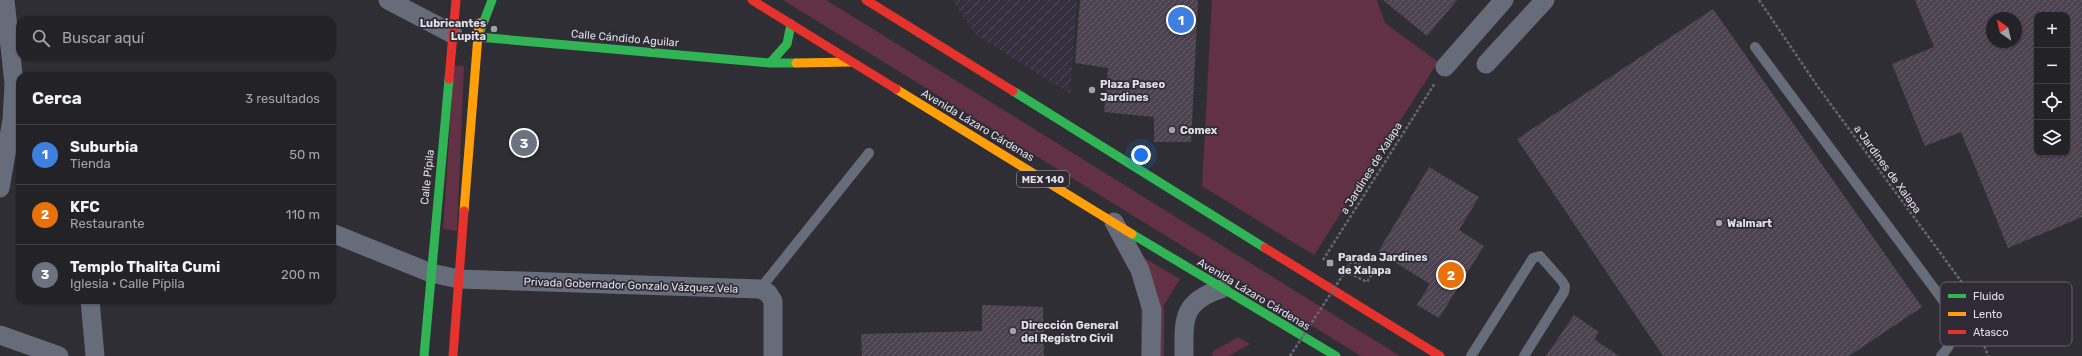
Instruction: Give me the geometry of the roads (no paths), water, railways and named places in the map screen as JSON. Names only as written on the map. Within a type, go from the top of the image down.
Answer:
[{"type":"main road","name":"Calle Pípila","points":[[424,356],[456,0]]},
{"type":"main road","points":[[453,356],[481,0]]},
{"type":"main road","points":[[478,36],[492,0]]},
{"type":"main road","name":"Avenida Lázaro Cárdenas","points":[[752,0],[1221,289],[1336,356]]},
{"type":"main road","points":[[866,0],[1440,356]]},
{"type":"main road","points":[[446,7],[453,34]]},
{"type":"main road","points":[[770,63],[787,44],[791,24]]},
{"type":"main road","name":"Calle Cándido Aguilar","points":[[478,36],[770,63],[851,62]]},
{"type":"street","points":[[0,188],[12,120],[5,0]]},
{"type":"street","points":[[388,0],[453,34]]},
{"type":"street","points":[[1444,67],[1504,0]]},
{"type":"street","points":[[1486,64],[1545,0]]},
{"type":"street","points":[[1114,222],[1140,270],[1152,310],[1151,356]]},
{"type":"street","name":"Privada Gobernador Gonzalo Vázquez Vela","points":[[336,235],[431,273],[459,279],[760,289]]},
{"type":"street","points":[[760,289],[768,293],[773,301],[774,356]]},
{"type":"street","points":[[1184,356],[1184,319],[1196,302],[1208,294],[1221,289]]},
{"type":"street","points":[[90,304],[95,356]]},
{"type":"street","points":[[0,335],[60,356]]},
{"type":"lane","points":[[1755,47],[1940,296]]},
{"type":"lane","points":[[760,289],[869,153]]},
{"type":"lane","points":[[1471,356],[1533,258],[1540,256],[1562,281],[1564,292],[1524,356]]},
{"type":"lane","points":[[1941,356],[1950,346]]},
{"type":"place","name":"Suburbia","points":[[1181,20]]},
{"type":"place","name":"Lubricantes Lupita","points":[[494,29]]},
{"type":"place","name":"Plaza Paseo Jardines","points":[[1092,90]]},
{"type":"place","name":"Comex","points":[[1172,130]]},
{"type":"place","name":"Templo Thalita Cumi","points":[[524,143]]},
{"type":"place","name":"Walmart","points":[[1719,223]]},
{"type":"place","name":"Parada Jardines de Xalapa","points":[[1330,263]]},
{"type":"place","name":"KFC","points":[[1451,275]]},
{"type":"place","name":"Dirección General del Registro Civil","points":[[1013,331]]}]
